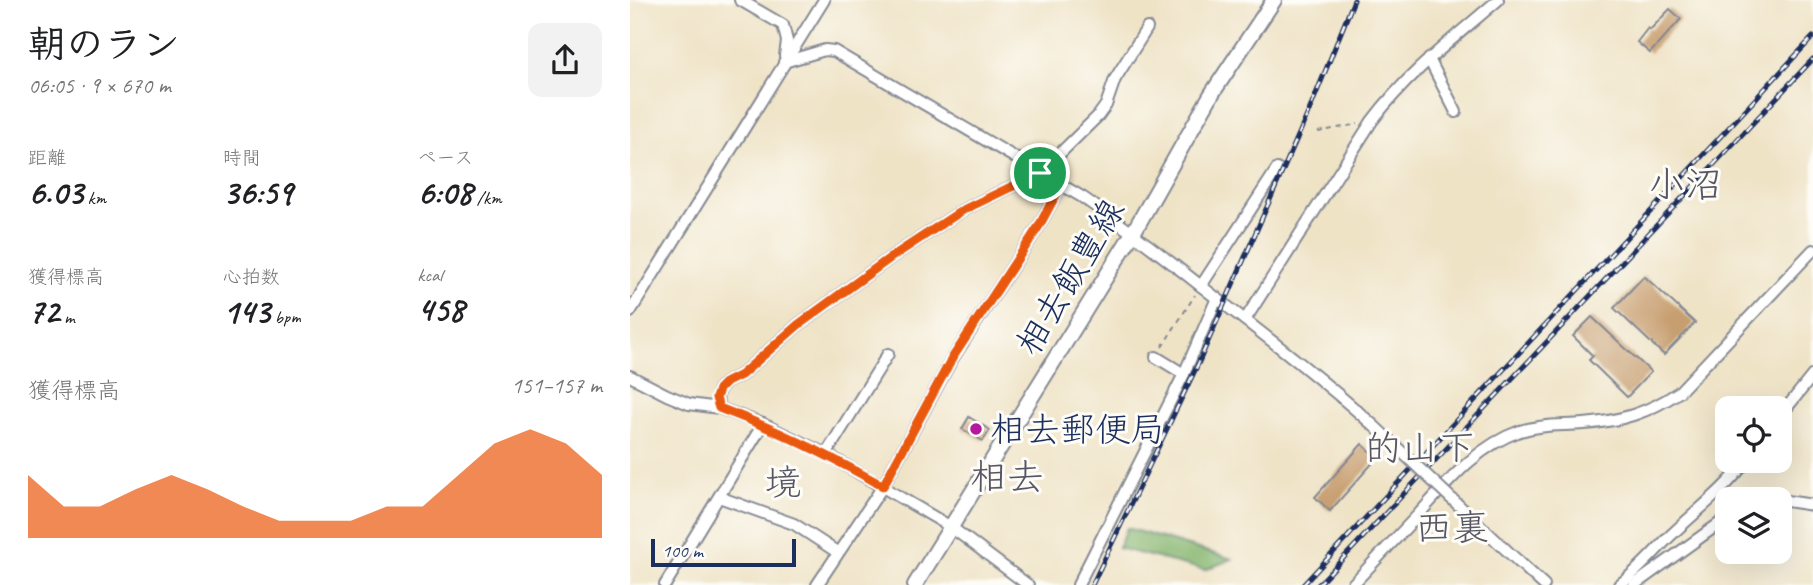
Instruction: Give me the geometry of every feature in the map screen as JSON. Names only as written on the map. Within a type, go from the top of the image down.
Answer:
[{"type":"main road","name":"相去飯豊線","points":[[915,585],[1133,233],[1211,95],[1274,0]]},
{"type":"street","points":[[740,0],[783,25],[787,41],[784,62]]},
{"type":"street","points":[[630,312],[824,0]]},
{"type":"street","points":[[1245,320],[1372,121],[1410,75],[1499,0]]},
{"type":"street","points":[[719,408],[716,398],[719,389],[741,375],[798,325],[890,258],[963,210],[1040,173],[1098,116],[1106,105],[1115,79],[1147,28]]},
{"type":"street","points":[[784,62],[834,51],[1061,185],[1133,233],[1336,392],[1544,585]]},
{"type":"street","points":[[1429,60],[1456,112]]},
{"type":"street","points":[[1201,286],[1277,169]]},
{"type":"street","points":[[817,585],[883,486],[951,360],[1039,226],[1061,185]]},
{"type":"street","points":[[1352,585],[1460,470],[1499,440],[1546,425],[1622,419],[1655,408],[1679,392],[1813,250]]},
{"type":"street","points":[[1077,585],[1184,374],[1217,298]]},
{"type":"street","points":[[826,454],[888,354]]},
{"type":"street","points":[[1156,357],[1184,374]]},
{"type":"street","points":[[1792,401],[1813,375]]},
{"type":"street","points":[[630,376],[689,404],[719,408],[763,424],[826,454],[951,527],[1027,585]]},
{"type":"street","points":[[665,585],[763,424]]},
{"type":"street","points":[[1619,585],[1634,574],[1735,473]]},
{"type":"street","points":[[719,497],[794,524],[837,552]]},
{"type":"street","points":[[1792,502],[1813,505]]},
{"type":"street","points":[[1634,585],[1715,526]]},
{"type":"path","points":[[1318,132],[1372,121]]},
{"type":"path","points":[[1156,357],[1201,286]]},
{"type":"green space","points":[[1127,528],[1232,559],[1205,570],[1118,548]]},
{"type":"building","points":[[1670,9],[1681,19],[1650,53],[1637,42],[1648,28],[1650,30]]},
{"type":"building","points":[[1644,276],[1695,323],[1664,355],[1614,308]]},
{"type":"building","points":[[1592,317],[1651,372],[1627,397],[1589,360],[1593,356],[1573,336]]},
{"type":"building","points":[[969,417],[990,430],[983,441],[962,429]]},
{"type":"building","points":[[1362,444],[1377,458],[1330,511],[1315,497]]},
{"type":"railway","points":[[1092,585],[1199,362],[1312,104],[1354,0]]},
{"type":"railway","points":[[1303,585],[1813,37]]},
{"type":"railway","points":[[1318,585],[1813,59]]},
{"type":"place","name":"相去郵便局","points":[[976,429]]},
{"type":"district","name":"小沼","points":[[1685,184]]},
{"type":"district","name":"的山下","points":[[1420,447]]},
{"type":"district","name":"相去","points":[[1007,476]]},
{"type":"district","name":"境","points":[[783,482]]},
{"type":"district","name":"西裏","points":[[1452,527]]},
{"type":"route","points":[[1040,173],[1061,185],[1039,226],[951,360],[883,486],[826,454],[763,424],[719,408],[716,398],[719,389],[741,375],[798,325],[890,258],[963,210],[1040,173]]}]
